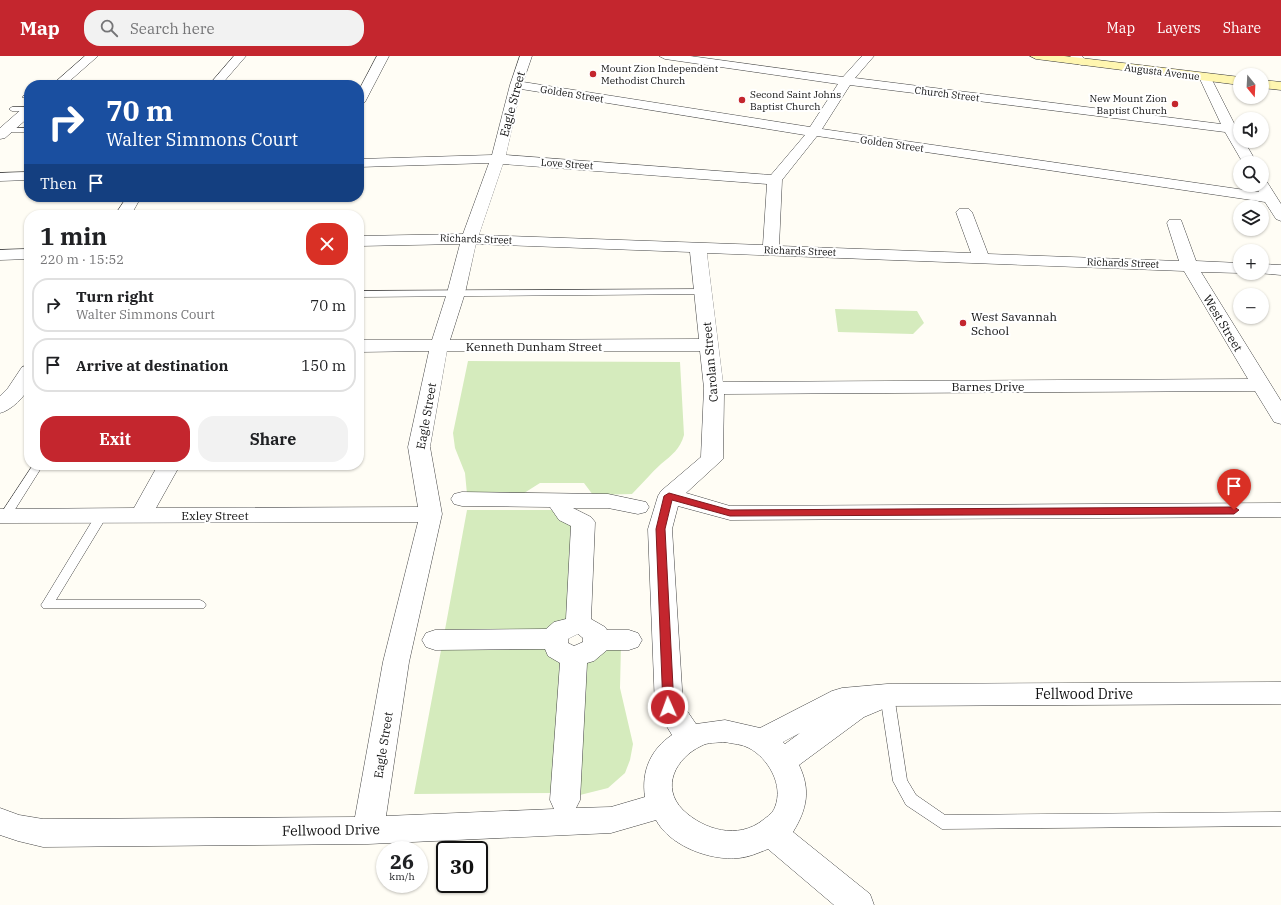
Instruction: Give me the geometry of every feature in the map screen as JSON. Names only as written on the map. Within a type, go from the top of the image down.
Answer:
[{"type":"main road","name":"Augusta Avenue","points":[[1036,56],[1079,59],[1233,80]]},
{"type":"main road","points":[[1269,85],[1281,86]]},
{"type":"street","points":[[64,80],[92,56]]},
{"type":"street","points":[[219,80],[240,56]]},
{"type":"street","points":[[364,93],[384,56]]},
{"type":"street","name":"Eagle Street","points":[[368,830],[396,662],[431,514],[419,447],[439,346],[456,293],[470,239],[498,159],[516,86],[526,56]]},
{"type":"street","name":"Church Street","points":[[664,56],[846,81],[1230,129]]},
{"type":"street","points":[[771,250],[775,180],[814,132],[846,81],[868,56]]},
{"type":"street","points":[[1205,77],[1230,129],[1246,156]]},
{"type":"street","name":"Golden Street","points":[[516,86],[814,132],[1233,187]]},
{"type":"street","points":[[2,132],[24,109]]},
{"type":"street","name":"Love Street","points":[[364,163],[498,159],[775,180]]},
{"type":"street","points":[[0,177],[24,176]]},
{"type":"street","points":[[1267,192],[1281,216]]},
{"type":"street","points":[[964,212],[981,258]]},
{"type":"street","name":"West Street","points":[[1175,223],[1188,266],[1281,418]]},
{"type":"street","name":"Richards Street","points":[[364,241],[430,238],[470,239],[1233,268]]},
{"type":"street","name":"Carolan Street","points":[[669,496],[712,458],[714,388],[698,248]]},
{"type":"street","points":[[0,255],[24,254]]},
{"type":"street","points":[[1269,269],[1281,270]]},
{"type":"street","name":"Kenneth Dunham Street","points":[[364,346],[710,346]]},
{"type":"street","points":[[0,407],[15,392],[24,378]]},
{"type":"street","name":"Barnes Drive","points":[[714,388],[1261,385]]},
{"type":"street","points":[[141,515],[166,470]]},
{"type":"street","points":[[690,738],[668,707],[660,529],[669,496],[730,513],[1281,510]]},
{"type":"street","points":[[462,499],[608,501],[638,507]]},
{"type":"street","points":[[558,501],[566,515],[583,522],[595,519],[602,514],[607,508],[608,501]]},
{"type":"street","name":"Exley Street","points":[[2,516],[431,514]]},
{"type":"street","points":[[578,624],[583,522]]},
{"type":"street","points":[[435,640],[564,648],[591,652],[596,646],[596,634],[592,630],[578,624],[563,628],[557,632],[564,648],[565,800]]},
{"type":"street","points":[[597,640],[629,640]]},
{"type":"street","name":"Fellwood Drive","points":[[761,741],[810,714],[842,699],[887,695],[1281,693]]},
{"type":"street","name":"Fellwood Drive","points":[[783,761],[854,709],[887,695]]},
{"type":"street","points":[[725,731],[744,734],[761,741],[783,761],[791,779],[792,798],[785,817],[771,833],[753,842],[731,846],[709,843],[688,835],[672,821],[661,805],[657,785],[661,766],[672,750],[690,738],[706,732],[725,731]]},
{"type":"street","name":"Fellwood Drive","points":[[0,822],[18,828],[43,833],[368,830],[612,820],[661,805]]},
{"type":"street","points":[[771,833],[858,905]]},
{"type":"lane","points":[[2,132],[24,130]]},
{"type":"lane","points":[[364,294],[703,292]]},
{"type":"lane","points":[[2,516],[34,470]]},
{"type":"lane","points":[[101,516],[47,605],[200,605]]},
{"type":"lane","points":[[887,695],[900,781],[911,800],[942,822],[1281,819]]},
{"type":"green space","points":[[835,309],[917,311],[924,323],[913,334],[838,332]]},
{"type":"green space","points":[[468,361],[680,362],[684,435],[680,444],[669,458],[657,467],[632,494],[593,495],[584,483],[540,483],[521,495],[467,494],[465,473],[455,448],[453,433]]},
{"type":"green space","points":[[467,510],[555,510],[573,522],[566,622],[551,631],[444,635]]},
{"type":"green space","points":[[548,643],[563,660],[555,793],[414,794],[442,645]]},
{"type":"green space","points":[[621,644],[620,688],[633,744],[630,760],[625,773],[608,788],[580,795],[585,659]]},
{"type":"place","name":"Mount Zion Independent Methodist Church","points":[[593,74]]},
{"type":"place","name":"Second Saint Johns Baptist Church","points":[[742,100]]},
{"type":"place","name":"New Mount Zion Baptist Church","points":[[1175,104]]},
{"type":"place","name":"West Savannah School","points":[[963,323]]},
{"type":"route","points":[[668,707],[660,529],[669,496],[730,513],[1234,510]]}]
